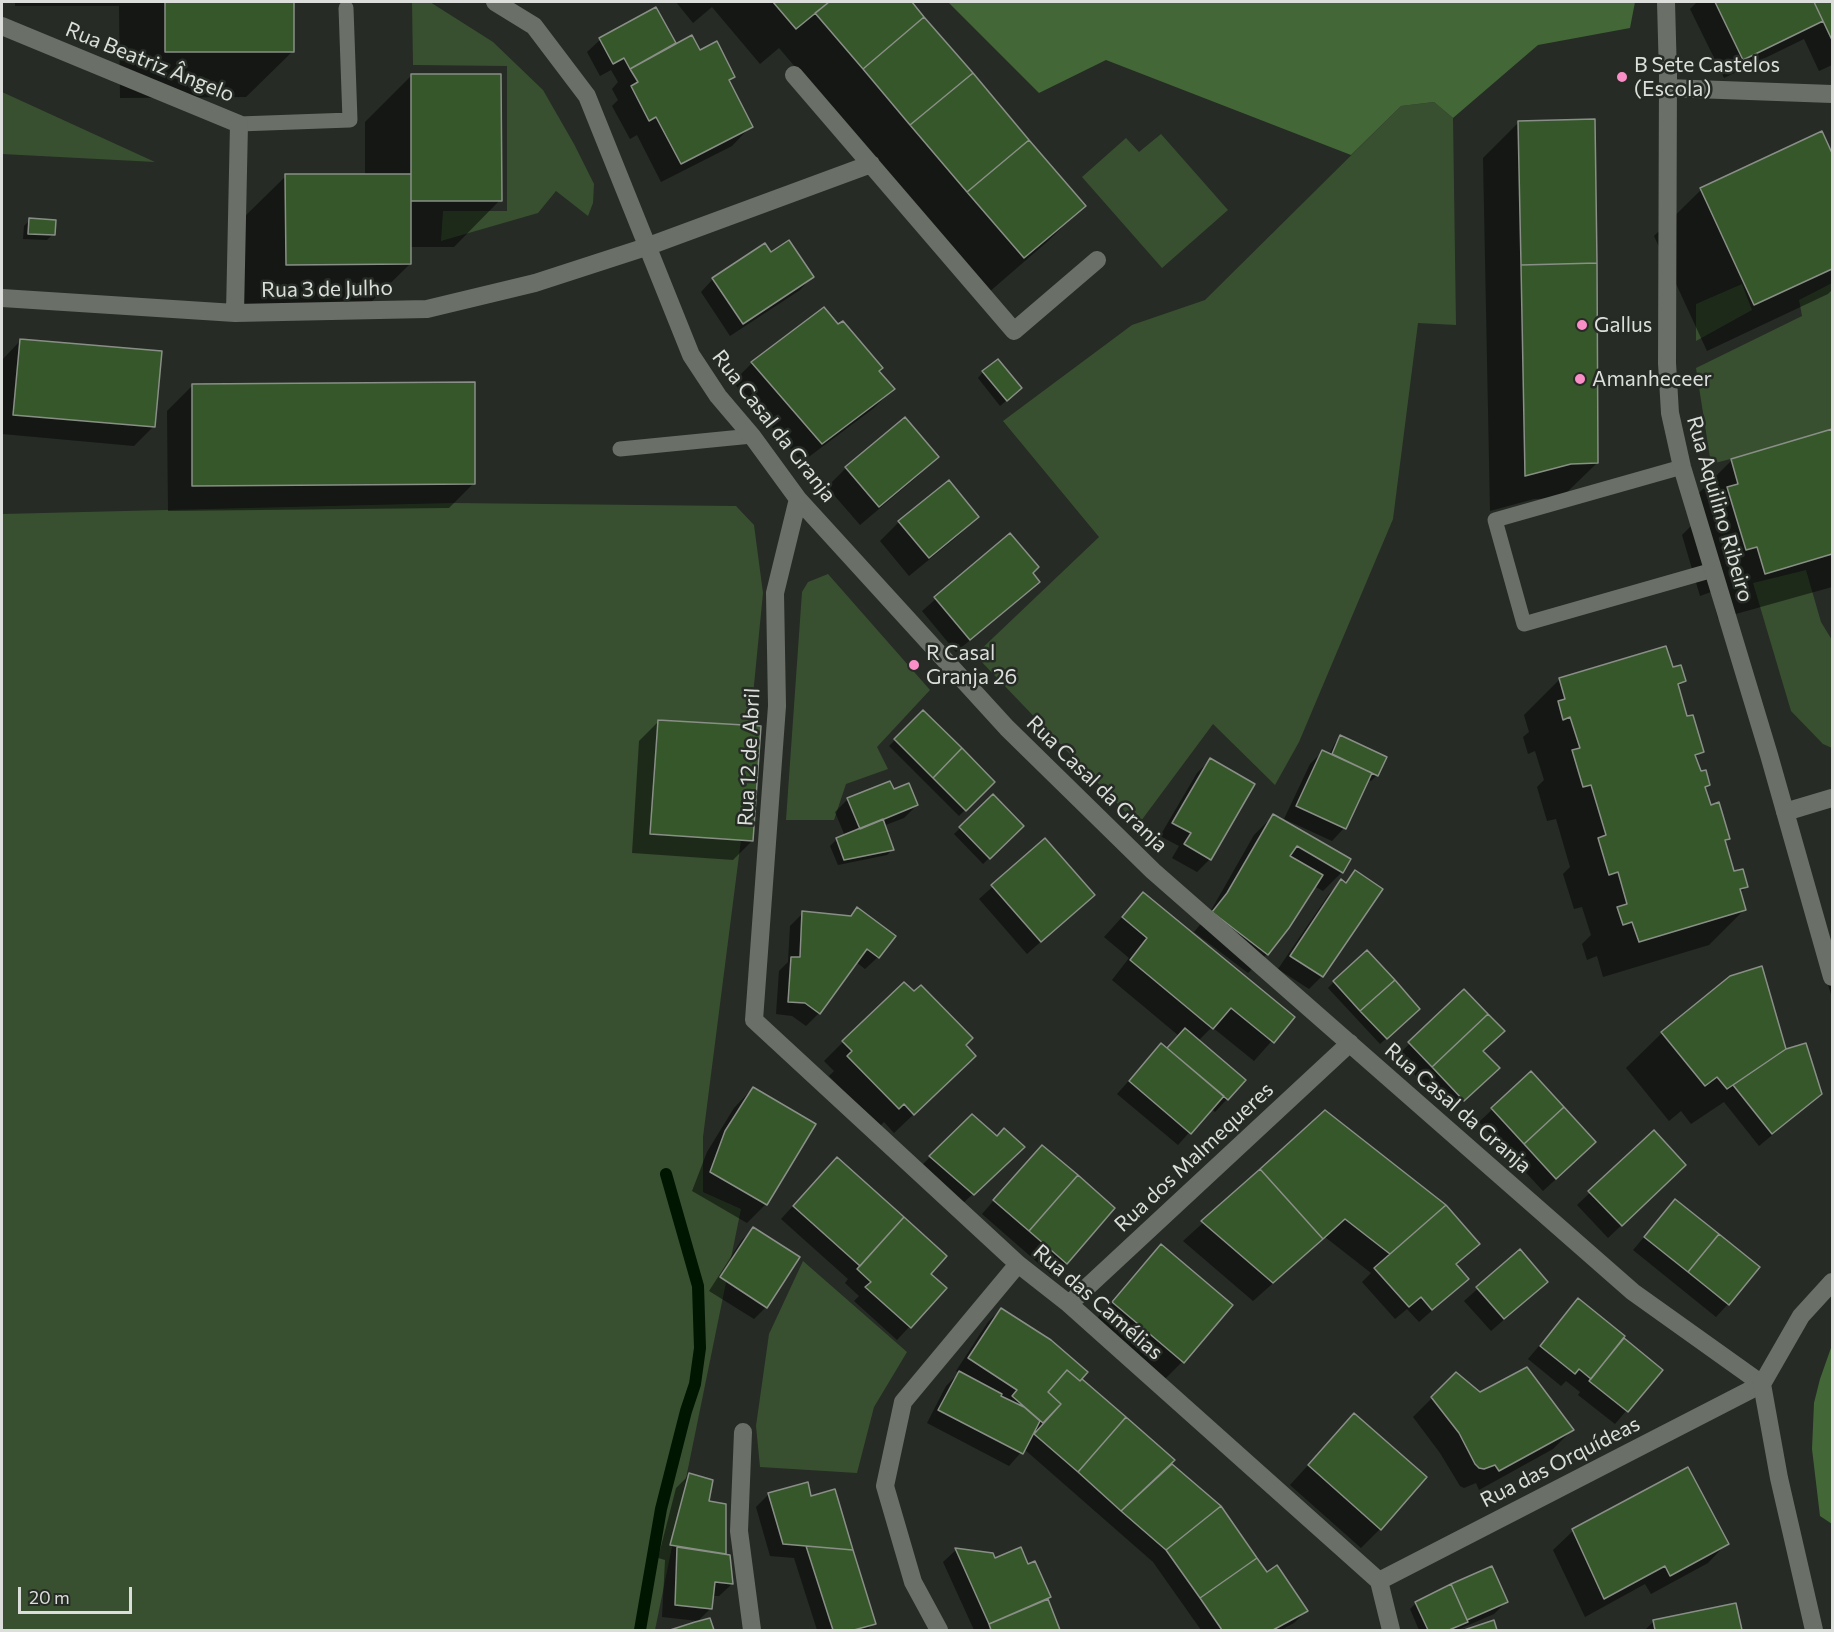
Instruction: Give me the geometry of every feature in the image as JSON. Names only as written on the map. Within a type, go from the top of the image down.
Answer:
[{"type":"street","name":"Rua Casal da Granja","points":[[495,2],[534,26],[586,96],[691,355],[718,396],[752,436],[798,499],[1006,728],[1153,871],[1633,1292],[1762,1384]]},
{"type":"street","name":"Rua Aquilino Ribeiro","points":[[1666,2],[1667,363],[1670,413],[1682,467],[1833,977]]},
{"type":"street","name":"Rua Beatriz Ângelo","points":[[2,26],[239,124],[235,313]]},
{"type":"street","points":[[795,75],[1014,331],[1097,260]]},
{"type":"street","points":[[1667,88],[1833,94]]},
{"type":"street","name":"Rua 3 de Julho","points":[[2,298],[235,313],[427,309],[535,282],[646,248],[871,164]]},
{"type":"street","name":"Rua 12 de Abril","points":[[754,1020],[777,706],[776,592],[798,499]]},
{"type":"street","points":[[1785,812],[1833,798]]},
{"type":"street","name":"Rua das Camélias","points":[[754,1020],[1018,1264],[1069,1304],[1379,1581]]},
{"type":"street","name":"Rua dos Malmequeres","points":[[1069,1304],[1350,1043]]},
{"type":"street","points":[[939,1630],[913,1582],[885,1486],[903,1402],[1018,1264]]},
{"type":"street","points":[[1814,1630],[1779,1478],[1762,1384],[1802,1316],[1833,1282]]},
{"type":"street","name":"Rua das Orquídeas","points":[[1379,1581],[1762,1384]]},
{"type":"street","points":[[743,1432],[739,1531],[752,1630]]},
{"type":"street","points":[[1379,1581],[1391,1630]]},
{"type":"lane","points":[[239,124],[350,120],[346,8]]},
{"type":"lane","points":[[620,449],[752,436]]},
{"type":"lane","points":[[1682,467],[1495,520],[1524,624],[1713,570]]},
{"type":"green space","points":[[412,2],[430,2],[493,42],[543,90],[594,184],[593,203],[588,216],[556,191],[538,213],[441,241],[443,211],[507,211],[507,66],[413,65]]},
{"type":"green space","points":[[948,2],[1635,2],[1630,28],[1538,45],[1453,118],[1434,102],[1401,106],[1351,155],[1106,60],[1039,93]]},
{"type":"green space","points":[[2,92],[155,162],[2,154]]},
{"type":"green space","points":[[1434,102],[1453,118],[1456,325],[1418,323],[1393,519],[1299,742],[1275,785],[1213,724],[1138,825],[975,655],[1099,537],[1003,421],[1132,325],[1205,300],[1401,106]]},
{"type":"green space","points":[[1161,134],[1228,210],[1162,268],[1082,177],[1126,138],[1139,152]]},
{"type":"green space","points":[[1832,283],[1832,433],[1711,464],[1696,368],[1802,316],[1799,300]]},
{"type":"green space","points":[[1742,284],[1752,310],[1696,341],[1696,304]]},
{"type":"green space","points":[[452,503],[736,506],[754,525],[763,593],[750,726],[658,721],[651,834],[741,840],[703,1137],[703,1192],[741,1209],[655,1630],[2,1630],[2,514]]},
{"type":"green space","points":[[1806,570],[1821,622],[1832,640],[1832,748],[1823,744],[1791,711],[1753,583]]},
{"type":"green space","points":[[828,574],[930,690],[877,747],[888,769],[846,784],[834,820],[786,820],[802,592],[808,582]]},
{"type":"green space","points":[[803,1261],[907,1352],[874,1407],[857,1473],[760,1467],[756,1426],[769,1334]]},
{"type":"green space","points":[[1832,1345],[1832,1524],[1820,1516],[1812,1449],[1814,1403]]},
{"type":"building","points":[[165,2],[294,2],[294,52],[165,52]]},
{"type":"building","points":[[773,2],[829,2],[796,29]]},
{"type":"building","points":[[829,2],[912,2],[924,17],[863,69],[815,13]]},
{"type":"building","points":[[1715,2],[1814,2],[1823,21],[1743,60]]},
{"type":"building","points":[[1814,2],[1832,2],[1832,40]]},
{"type":"building","points":[[656,7],[676,43],[630,69],[624,58],[613,64],[599,38]]},
{"type":"building","points":[[924,17],[973,73],[910,125],[863,69]]},
{"type":"building","points":[[692,35],[700,50],[717,41],[735,77],[729,80],[753,127],[681,164],[656,117],[649,121],[631,86],[638,82],[630,69]]},
{"type":"building","points":[[973,73],[1029,140],[967,192],[910,125]]},
{"type":"building","points":[[411,74],[501,74],[502,201],[411,201]]},
{"type":"building","points":[[1595,119],[1597,263],[1521,265],[1518,121]]},
{"type":"building","points":[[1822,131],[1832,153],[1832,269],[1754,305],[1700,188]]},
{"type":"building","points":[[1029,140],[1086,206],[1024,258],[967,192]]},
{"type":"building","points":[[285,174],[411,174],[411,264],[286,265]]},
{"type":"building","points":[[29,218],[56,220],[55,235],[28,234]]},
{"type":"building","points":[[789,240],[814,277],[743,324],[712,278],[765,243],[771,252]]},
{"type":"building","points":[[1597,263],[1598,463],[1571,464],[1525,476],[1521,265]]},
{"type":"building","points":[[824,307],[838,324],[843,321],[883,368],[879,371],[895,389],[822,444],[751,362]]},
{"type":"building","points":[[20,339],[162,351],[155,427],[13,415]]},
{"type":"building","points":[[998,359],[1022,388],[1007,401],[982,371]]},
{"type":"building","points":[[475,382],[475,484],[192,486],[192,384]]},
{"type":"building","points":[[905,417],[939,457],[879,507],[845,467]]},
{"type":"building","points":[[1832,429],[1832,554],[1765,574],[1757,547],[1746,550],[1727,487],[1738,484],[1731,459]]},
{"type":"building","points":[[949,480],[979,517],[929,558],[898,521]]},
{"type":"building","points":[[1010,533],[1039,567],[1033,573],[1040,582],[970,640],[934,597]]},
{"type":"building","points":[[1666,646],[1673,667],[1681,665],[1686,681],[1678,684],[1687,716],[1693,715],[1704,752],[1695,755],[1701,771],[1706,770],[1710,785],[1705,787],[1711,805],[1719,802],[1730,839],[1725,840],[1734,871],[1743,869],[1748,887],[1740,889],[1746,910],[1639,942],[1632,922],[1623,925],[1617,907],[1627,904],[1618,872],[1609,875],[1598,838],[1606,835],[1591,785],[1583,787],[1572,750],[1580,748],[1570,717],[1563,720],[1558,701],[1565,699],[1559,678]]},
{"type":"building","points":[[923,710],[962,748],[933,778],[894,739]]},
{"type":"building","points":[[658,720],[761,726],[753,841],[650,834]]},
{"type":"building","points":[[1340,735],[1387,757],[1378,776],[1332,754]]},
{"type":"building","points":[[962,748],[995,782],[966,811],[933,778]]},
{"type":"building","points":[[1322,750],[1372,773],[1346,829],[1296,806]]},
{"type":"building","points":[[1210,758],[1255,784],[1211,860],[1184,844],[1191,833],[1172,823]]},
{"type":"building","points":[[890,781],[894,789],[909,783],[918,805],[860,829],[847,798]]},
{"type":"building","points":[[993,794],[1024,826],[990,859],[959,827]]},
{"type":"building","points":[[1273,814],[1351,859],[1343,873],[1297,846],[1290,856],[1323,875],[1289,928],[1268,955],[1212,912],[1227,893]]},
{"type":"building","points":[[883,819],[894,850],[844,860],[836,838]]},
{"type":"building","points":[[1045,838],[1095,895],[1041,942],[991,885]]},
{"type":"building","points":[[1355,870],[1383,889],[1323,977],[1290,956],[1341,879],[1346,883]]},
{"type":"building","points":[[1143,892],[1295,1017],[1274,1043],[1231,1008],[1213,1029],[1130,960],[1147,938],[1122,917]]},
{"type":"building","points":[[857,907],[896,936],[879,958],[867,949],[820,1014],[805,1003],[788,1002],[791,957],[800,957],[802,911],[851,916]]},
{"type":"building","points":[[1367,950],[1395,980],[1360,1011],[1333,981]]},
{"type":"building","points":[[1762,966],[1786,1049],[1727,1089],[1717,1077],[1705,1086],[1661,1032],[1730,976]]},
{"type":"building","points":[[1395,980],[1420,1009],[1387,1039],[1360,1011]]},
{"type":"building","points":[[904,982],[914,991],[921,985],[973,1038],[966,1045],[976,1056],[914,1115],[904,1104],[899,1109],[847,1056],[852,1051],[842,1041]]},
{"type":"building","points":[[1464,989],[1488,1014],[1432,1067],[1408,1042]]},
{"type":"building","points":[[1488,1014],[1505,1031],[1483,1051],[1500,1068],[1464,1101],[1432,1067]]},
{"type":"building","points":[[1185,1028],[1246,1080],[1228,1100],[1167,1048]]},
{"type":"building","points":[[1161,1043],[1224,1096],[1191,1134],[1129,1081]]},
{"type":"building","points":[[1806,1043],[1822,1094],[1772,1134],[1733,1085],[1786,1049]]},
{"type":"building","points":[[1531,1071],[1564,1107],[1524,1144],[1491,1108]]},
{"type":"building","points":[[753,1087],[816,1124],[767,1205],[710,1172],[725,1131]]},
{"type":"building","points":[[1564,1107],[1596,1142],[1556,1179],[1524,1144]]},
{"type":"building","points":[[1325,1110],[1446,1205],[1390,1254],[1345,1219],[1323,1239],[1260,1169]]},
{"type":"building","points":[[972,1114],[997,1136],[1004,1128],[1025,1147],[974,1195],[929,1156]]},
{"type":"building","points":[[1654,1130],[1686,1165],[1622,1226],[1588,1191]]},
{"type":"building","points":[[1042,1145],[1078,1175],[1029,1231],[993,1200]]},
{"type":"building","points":[[837,1157],[904,1217],[860,1266],[793,1206]]},
{"type":"building","points":[[1260,1169],[1323,1239],[1273,1283],[1201,1221]]},
{"type":"building","points":[[1078,1175],[1115,1208],[1067,1264],[1029,1231]]},
{"type":"building","points":[[1675,1199],[1719,1234],[1688,1272],[1644,1237]]},
{"type":"building","points":[[1446,1205],[1480,1244],[1456,1264],[1469,1279],[1432,1310],[1421,1297],[1409,1307],[1374,1268]]},
{"type":"building","points":[[904,1217],[947,1256],[931,1274],[947,1288],[911,1328],[865,1287],[871,1282],[857,1269]]},
{"type":"building","points":[[753,1227],[800,1257],[767,1308],[720,1277]]},
{"type":"building","points":[[1719,1234],[1760,1267],[1729,1305],[1688,1272]]},
{"type":"building","points":[[1161,1244],[1233,1305],[1184,1363],[1112,1302]]},
{"type":"building","points":[[1520,1249],[1548,1282],[1504,1319],[1476,1287]]},
{"type":"building","points":[[1578,1298],[1625,1336],[1591,1379],[1579,1369],[1575,1374],[1540,1346]]},
{"type":"building","points":[[1001,1308],[1051,1340],[1088,1372],[1080,1381],[1067,1370],[1048,1392],[1061,1404],[1043,1423],[1012,1396],[1017,1390],[968,1358]]},
{"type":"building","points":[[1624,1338],[1663,1370],[1628,1412],[1589,1381]]},
{"type":"building","points":[[1527,1367],[1574,1430],[1499,1471],[1495,1465],[1484,1469],[1479,1468],[1459,1433],[1431,1397],[1456,1372],[1480,1392]]},
{"type":"building","points":[[1067,1370],[1080,1381],[1082,1379],[1126,1417],[1078,1472],[1034,1434],[1061,1404],[1048,1392]]},
{"type":"building","points":[[959,1371],[1024,1407],[1040,1421],[1023,1454],[938,1410]]},
{"type":"building","points":[[1354,1413],[1427,1477],[1381,1530],[1308,1465]]},
{"type":"building","points":[[1126,1417],[1175,1460],[1121,1511],[1078,1472]]},
{"type":"building","points":[[1172,1464],[1221,1506],[1166,1550],[1121,1511]]},
{"type":"building","points":[[1688,1467],[1729,1544],[1670,1576],[1665,1566],[1604,1599],[1572,1529]]},
{"type":"building","points":[[689,1473],[713,1480],[709,1501],[726,1504],[726,1554],[670,1545]]},
{"type":"building","points":[[808,1482],[811,1496],[835,1489],[853,1550],[783,1544],[768,1493]]},
{"type":"building","points":[[1221,1506],[1257,1558],[1200,1598],[1166,1550]]},
{"type":"building","points":[[806,1546],[853,1550],[876,1624],[854,1630],[833,1630]]},
{"type":"building","points":[[677,1547],[730,1555],[733,1584],[715,1582],[712,1609],[675,1605]]},
{"type":"building","points":[[1021,1547],[1028,1564],[1035,1561],[1051,1597],[989,1624],[955,1548],[993,1553],[995,1558]]},
{"type":"building","points":[[1257,1558],[1267,1572],[1277,1565],[1308,1611],[1273,1630],[1222,1630],[1200,1598]]},
{"type":"building","points":[[1492,1566],[1508,1602],[1467,1620],[1451,1584]]},
{"type":"building","points":[[1451,1584],[1468,1622],[1449,1630],[1428,1630],[1415,1602]]},
{"type":"building","points":[[1048,1599],[1060,1630],[991,1630],[989,1624]]},
{"type":"building","points":[[1736,1603],[1742,1630],[1655,1630],[1653,1620]]},
{"type":"building","points":[[710,1618],[714,1630],[670,1630],[695,1622]]},
{"type":"building","points":[[1494,1620],[1497,1630],[1464,1630]]},
{"type":"waterway","points":[[640,1630],[661,1509],[695,1384],[700,1348],[698,1286],[666,1174]]},
{"type":"place","name":"B Sete Castelos (Escola)","points":[[1622,77]]},
{"type":"place","name":"Gallus","points":[[1582,325]]},
{"type":"place","name":"Amanheceer","points":[[1580,379]]},
{"type":"place","name":"R Casal Granja 26","points":[[914,665]]}]
